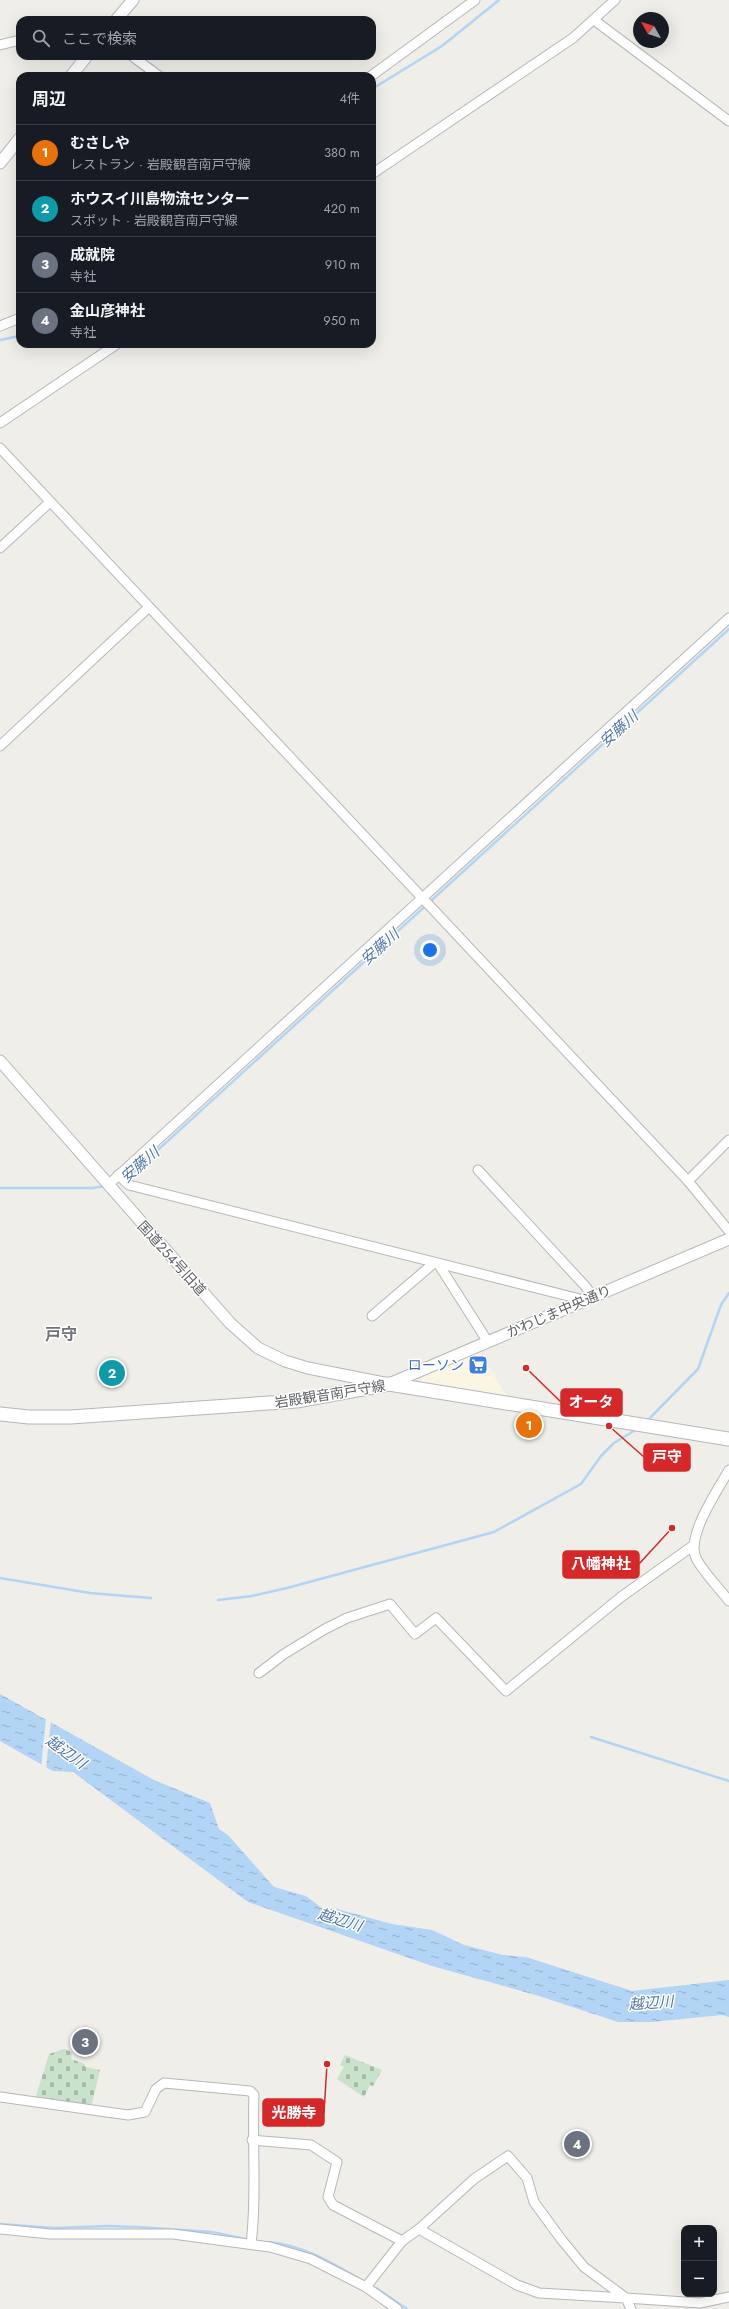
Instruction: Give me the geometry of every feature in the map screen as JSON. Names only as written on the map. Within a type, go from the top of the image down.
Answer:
[{"type":"main road","name":"岩殿観音南戸守線","points":[[0,1414],[29,1417],[71,1417],[298,1401],[390,1384],[729,1439]]},
{"type":"street","points":[[119,16],[132,0]]},
{"type":"street","points":[[376,72],[475,0]]},
{"type":"street","points":[[376,171],[574,38],[615,0]]},
{"type":"street","points":[[594,20],[729,121]]},
{"type":"street","points":[[0,45],[16,41]]},
{"type":"street","points":[[74,72],[84,60]]},
{"type":"street","points":[[137,60],[154,72]]},
{"type":"street","points":[[0,163],[16,143]]},
{"type":"street","points":[[0,326],[16,320]]},
{"type":"street","points":[[0,423],[111,348]]},
{"type":"street","points":[[0,448],[688,1181],[729,1231]]},
{"type":"street","points":[[0,548],[50,502]]},
{"type":"street","points":[[0,746],[149,607]]},
{"type":"street","points":[[108,1185],[729,618]]},
{"type":"street","name":"国道254号旧道","points":[[0,1061],[230,1322],[258,1348],[272,1356],[308,1368],[390,1384]]},
{"type":"street","points":[[688,1181],[729,1140]]},
{"type":"street","points":[[118,1175],[129,1186],[437,1264],[588,1299],[586,1287],[478,1170]]},
{"type":"street","name":"かわじま中央通り","points":[[390,1384],[729,1239]]},
{"type":"street","points":[[372,1316],[437,1264]]},
{"type":"street","points":[[437,1264],[488,1342]]},
{"type":"street","points":[[729,1470],[697,1531],[694,1545],[696,1559],[729,1601]]},
{"type":"street","points":[[259,1673],[284,1654],[325,1629],[347,1618],[390,1604],[415,1634],[436,1618],[506,1691],[621,1597],[694,1545]]},
{"type":"street","points":[[0,2097],[128,2115],[145,2112],[156,2089],[164,2083],[250,2091],[254,2095],[252,2140],[255,2192],[251,2241]]},
{"type":"street","points":[[252,2140],[304,2143],[324,2152],[337,2162],[328,2197],[333,2205],[402,2241]]},
{"type":"street","points":[[366,2287],[402,2241],[419,2229],[474,2179],[508,2156],[527,2178],[534,2202],[561,2239],[584,2267],[626,2298],[631,2309]]},
{"type":"street","points":[[0,2229],[50,2234],[173,2234],[251,2241],[311,2259],[366,2287],[397,2309]]},
{"type":"street","points":[[419,2229],[517,2285],[532,2290],[546,2293],[700,2304],[729,2297]]},
{"type":"shaded area","points":[[479,1352],[507,1396],[421,1381],[423,1375]]},
{"type":"green space","points":[[64,2049],[72,2052],[71,2059],[85,2064],[85,2067],[100,2070],[91,2107],[35,2099],[49,2054]]},
{"type":"green space","points":[[345,2055],[382,2070],[373,2086],[370,2085],[364,2097],[337,2079],[344,2067],[340,2065]]},
{"type":"water","name":"越辺川","points":[[0,1694],[154,1780],[210,1803],[219,1829],[228,1835],[274,1887],[306,1896],[323,1909],[337,1909],[392,1924],[432,1930],[464,1945],[503,1955],[526,1957],[632,1991],[729,1980],[729,2017],[722,2015],[652,2022],[618,2022],[539,1996],[432,1966],[248,1902],[73,1772],[53,1771],[0,1741]]},
{"type":"pier","points":[[46,1718],[51,1720],[46,1769],[41,1767]]},
{"type":"waterway","points":[[376,87],[442,46],[499,0]]},
{"type":"waterway","points":[[0,340],[16,337]]},
{"type":"waterway","name":"安藤川","points":[[126,1179],[729,629]]},
{"type":"waterway","name":"安藤川","points":[[0,1188],[93,1188],[105,1186]]},
{"type":"waterway","points":[[647,1421],[698,1369],[721,1305],[729,1293]]},
{"type":"waterway","points":[[218,1600],[252,1596],[287,1588],[494,1532],[581,1484],[601,1456],[614,1443],[637,1429]]},
{"type":"waterway","points":[[0,1578],[90,1593],[151,1598]]},
{"type":"waterway","points":[[591,1737],[729,1781]]},
{"type":"waterway","points":[[0,2224],[55,2228],[108,2226],[137,2227],[212,2232],[250,2240]]},
{"type":"waterway","points":[[268,2242],[293,2247],[316,2255],[359,2279]]},
{"type":"waterway","points":[[376,2288],[407,2309]]},
{"type":"place","name":"ローソン","points":[[478,1365]]},
{"type":"place","name":"オータ","points":[[526,1368]]},
{"type":"place","name":"ホウスイ川島物流センター","points":[[112,1373]]},
{"type":"place","name":"むさしや","points":[[529,1425]]},
{"type":"place","name":"戸守","points":[[609,1426]]},
{"type":"place","name":"八幡神社","points":[[672,1528]]},
{"type":"place","name":"成就院","points":[[85,2042]]},
{"type":"place","name":"光勝寺","points":[[327,2064]]},
{"type":"place","name":"金山彦神社","points":[[577,2144]]},
{"type":"district","name":"戸守","points":[[61,1334]]}]
